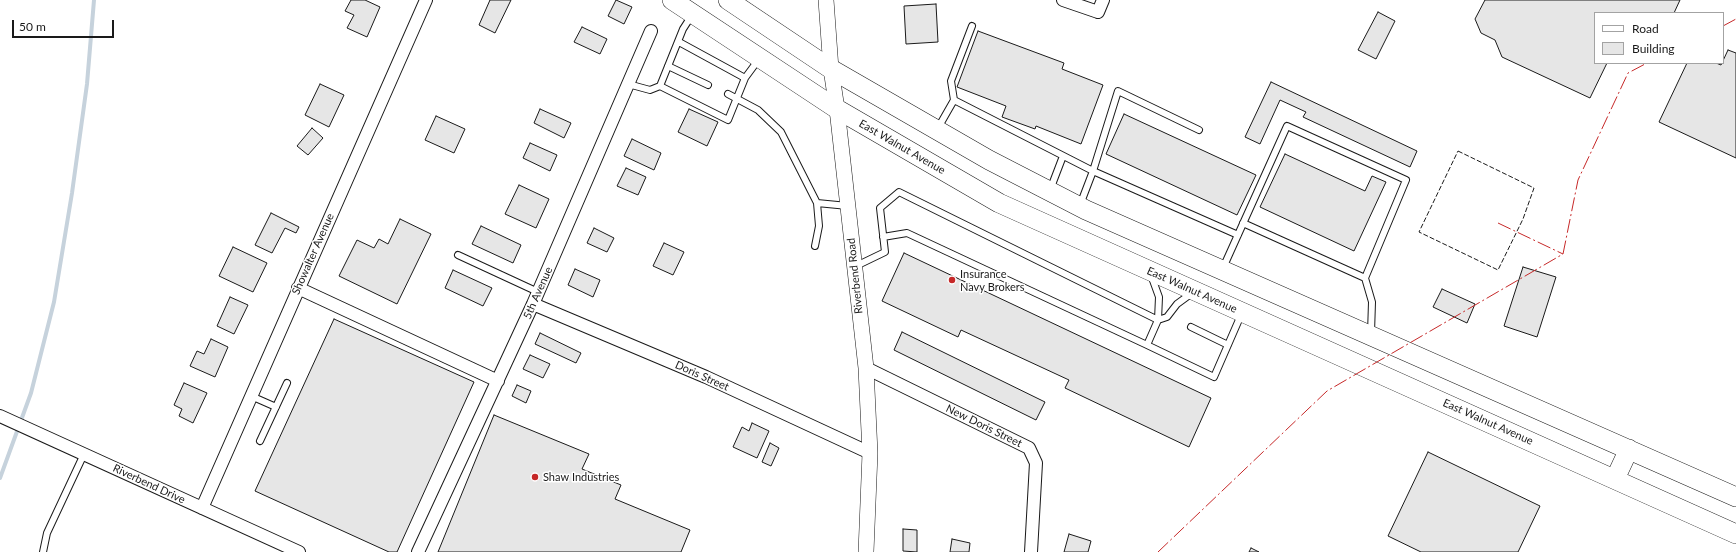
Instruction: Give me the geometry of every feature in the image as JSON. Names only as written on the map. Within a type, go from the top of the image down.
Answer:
[{"type":"main road","name":"East Walnut Avenue","points":[[672,0],[837,109],[999,203],[1736,534]]},
{"type":"main road","points":[[728,0],[831,69],[989,160],[1080,206],[1629,448],[1736,497]]},
{"type":"main road","points":[[1615,479],[1629,448]]},
{"type":"street","name":"Showalter Avenue","points":[[202,508],[426,0]]},
{"type":"street","name":"Riverbend Road","points":[[826,0],[831,69],[837,109],[866,368],[870,453],[866,552]]},
{"type":"street","points":[[1063,0],[1098,12]]},
{"type":"street","points":[[1093,0],[1098,12]]},
{"type":"street","points":[[1098,12],[1103,0]]},
{"type":"street","name":"5th Avenue","points":[[418,552],[533,304],[651,31]]},
{"type":"street","points":[[298,288],[498,381]]},
{"type":"street","name":"Doris Street","points":[[533,304],[706,377],[870,453]]},
{"type":"street","name":"New Doris Street","points":[[866,368],[1029,448],[1036,463],[1031,552]]},
{"type":"street","name":"Riverbend Drive","points":[[0,416],[299,552]]},
{"type":"lane","points":[[628,84],[650,90],[660,86],[683,29],[693,14]]},
{"type":"lane","points":[[937,130],[954,100],[950,81],[972,26]]},
{"type":"lane","points":[[679,42],[746,78]]},
{"type":"lane","points":[[660,86],[728,120],[746,78],[759,58]]},
{"type":"lane","points":[[668,66],[708,85]]},
{"type":"lane","points":[[1080,206],[1093,171],[1118,91],[1199,130]]},
{"type":"lane","points":[[728,94],[758,110],[781,132],[817,203],[819,226],[815,246]]},
{"type":"lane","points":[[954,100],[1093,171],[1238,235]]},
{"type":"lane","points":[[1222,269],[1287,126],[1406,180],[1365,278],[1372,302],[1371,335]]},
{"type":"lane","points":[[1050,191],[1064,156]]},
{"type":"lane","points":[[854,267],[885,252],[880,208],[899,192],[1158,320],[1167,317],[1177,304],[1195,290]]},
{"type":"lane","points":[[817,203],[848,206]]},
{"type":"lane","points":[[1243,223],[1365,278]]},
{"type":"lane","points":[[883,237],[907,233],[1214,377],[1242,312]]},
{"type":"lane","points":[[458,255],[538,292]]},
{"type":"lane","points":[[1147,345],[1158,320],[1159,297],[1149,271]]},
{"type":"lane","points":[[1191,327],[1228,345]]},
{"type":"lane","points":[[260,441],[287,383]]},
{"type":"lane","points":[[251,396],[276,407]]},
{"type":"lane","points":[[43,552],[47,534],[84,454]]},
{"type":"building","points":[[351,0],[365,0],[380,7],[367,37],[347,28],[354,15],[345,11]]},
{"type":"building","points":[[490,0],[511,0],[495,33],[479,25]]},
{"type":"building","points":[[616,0],[632,7],[624,24],[608,16]]},
{"type":"building","points":[[1485,0],[1680,0],[1674,12],[1594,12],[1594,64],[1607,64],[1590,98],[1502,57],[1495,40],[1481,33],[1475,19]]},
{"type":"building","points":[[936,4],[938,42],[906,44],[904,6]]},
{"type":"building","points":[[1378,12],[1395,21],[1376,59],[1358,50]]},
{"type":"building","points":[[582,27],[607,39],[600,54],[574,42]]},
{"type":"building","points":[[978,31],[1064,63],[1062,69],[1103,85],[1081,144],[1036,126],[1035,129],[1002,117],[1006,106],[957,87]]},
{"type":"building","points":[[1728,50],[1736,53],[1736,158],[1659,122],[1687,64],[1721,65],[1724,64],[1724,59]]},
{"type":"building","points":[[1271,82],[1417,151],[1410,167],[1303,117],[1306,112],[1280,100],[1260,144],[1245,137]]},
{"type":"building","points":[[320,84],[344,95],[329,127],[305,115]]},
{"type":"building","points":[[540,109],[571,123],[564,138],[534,123]]},
{"type":"building","points":[[689,109],[718,122],[707,146],[678,132]]},
{"type":"building","points":[[1124,114],[1256,175],[1237,215],[1106,154]]},
{"type":"building","points":[[436,116],[465,129],[454,153],[425,140]]},
{"type":"building","points":[[312,128],[323,138],[308,155],[297,146]]},
{"type":"building","points":[[632,139],[661,153],[654,170],[624,156]]},
{"type":"building","points":[[530,143],[557,155],[550,171],[523,158]]},
{"type":"building","points":[[1285,154],[1365,191],[1372,176],[1386,182],[1354,251],[1260,207]]},
{"type":"building","points":[[626,168],[646,177],[638,195],[617,186]]},
{"type":"building","points":[[519,185],[549,199],[536,228],[505,214]]},
{"type":"building","points":[[271,213],[299,227],[296,233],[285,228],[272,253],[255,245]]},
{"type":"building","points":[[400,219],[431,234],[397,304],[339,276],[357,240],[374,248],[379,239],[388,244]]},
{"type":"building","points":[[481,226],[521,245],[513,263],[472,244]]},
{"type":"building","points":[[594,228],[614,238],[607,252],[587,243]]},
{"type":"building","points":[[664,243],[684,252],[673,275],[653,266]]},
{"type":"building","points":[[233,247],[267,263],[253,292],[219,276]]},
{"type":"building","points":[[904,253],[1211,398],[1189,447],[1065,388],[1069,380],[961,330],[958,337],[882,301]]},
{"type":"building","points":[[1523,267],[1556,277],[1537,337],[1504,326]]},
{"type":"building","points":[[575,269],[600,280],[593,297],[568,285]]},
{"type":"building","points":[[453,270],[492,288],[483,306],[445,288]]},
{"type":"building","points":[[1442,289],[1475,304],[1467,323],[1433,307]]},
{"type":"building","points":[[230,297],[248,305],[234,334],[217,326]]},
{"type":"building","points":[[334,319],[474,382],[397,552],[389,552],[255,491]]},
{"type":"building","points":[[902,332],[1045,402],[1036,420],[894,350]]},
{"type":"building","points":[[540,333],[581,353],[576,363],[535,344]]},
{"type":"building","points":[[211,339],[228,347],[215,377],[190,366],[197,351],[204,354]]},
{"type":"building","points":[[530,355],[550,364],[543,378],[523,369]]},
{"type":"building","points":[[184,383],[207,393],[193,423],[179,416],[182,409],[174,405]]},
{"type":"building","points":[[517,385],[531,391],[526,403],[512,396]]},
{"type":"building","name":"Shaw Industries","points":[[494,415],[589,454],[582,469],[621,485],[615,499],[690,530],[681,552],[438,552]]},
{"type":"building","points":[[752,423],[769,431],[757,458],[733,447],[742,427],[749,431]]},
{"type":"building","points":[[770,443],[779,448],[771,466],[762,462]]},
{"type":"building","points":[[1428,452],[1540,506],[1518,552],[1421,552],[1388,536]]},
{"type":"building","points":[[903,529],[917,530],[917,552],[903,551]]},
{"type":"building","points":[[1069,534],[1091,541],[1088,552],[1064,552]]},
{"type":"building","points":[[952,539],[970,543],[969,552],[950,552]]},
{"type":"building","points":[[1251,548],[1259,552],[1249,552]]},
{"type":"waterway","points":[[0,478],[31,393],[54,302],[72,193],[87,84],[94,0]]},
{"type":"fence","points":[[1458,151],[1534,188],[1523,219],[1498,270],[1419,232],[1458,151]]},
{"type":"power","points":[[1724,25],[1736,19]]},
{"type":"power","points":[[1158,552],[1327,391],[1563,254],[1578,180],[1628,73],[1645,64]]},
{"type":"power","points":[[1498,223],[1563,254]]},
{"type":"place","name":"Insurance Navy Brokers","points":[[952,280]]},
{"type":"place","name":"Shaw Industries","points":[[535,477]]}]
